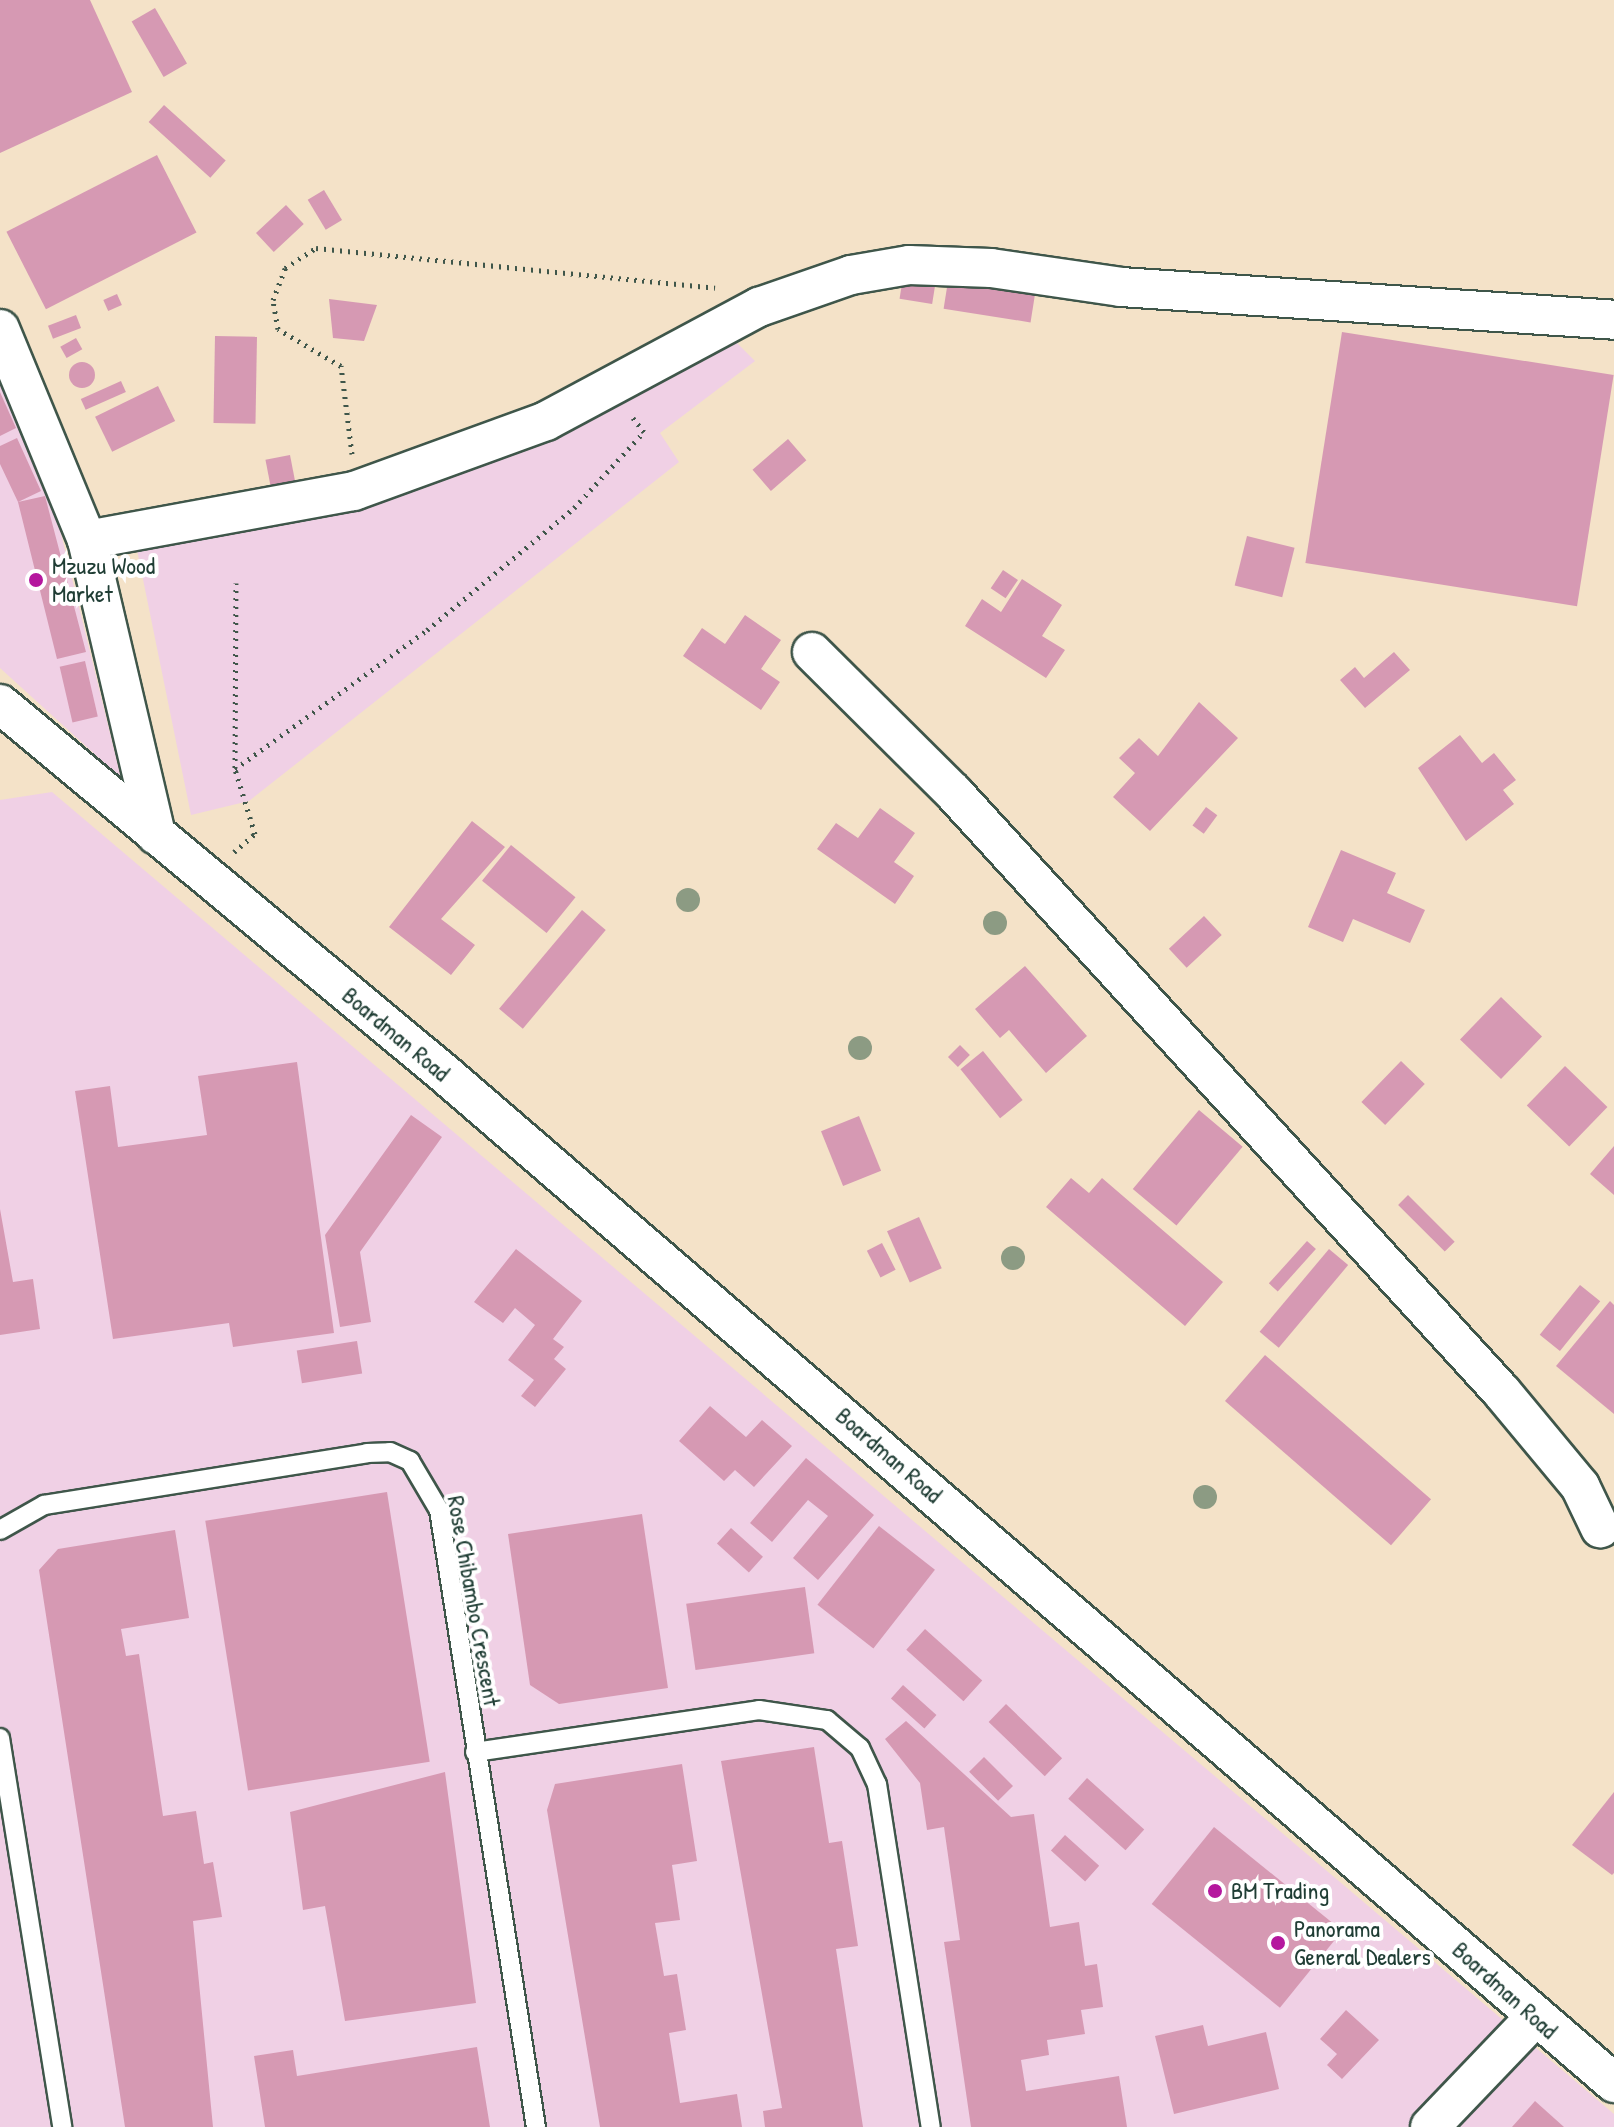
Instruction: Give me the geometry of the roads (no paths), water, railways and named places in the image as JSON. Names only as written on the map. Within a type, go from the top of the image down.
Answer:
[{"type":"street","points":[[87,540],[354,491],[546,421],[759,307],[851,275],[909,265],[991,268],[1121,287],[1614,320]]},
{"type":"street","points":[[0,329],[87,540],[156,835]]},
{"type":"street","points":[[812,652],[953,792],[1501,1391],[1580,1486],[1600,1528]]},
{"type":"street","name":"Boardman Road","points":[[0,704],[1342,1845],[1534,2018],[1614,2083]]},
{"type":"street","points":[[1430,2127],[1534,2018]]},
{"type":"lane","name":"Rose Chibambo Crescent","points":[[0,1530],[60,1503],[367,1453],[390,1452],[410,1461],[439,1510],[536,2127]]},
{"type":"lane","points":[[475,1752],[759,1710],[827,1720],[860,1748],[877,1784],[931,2127]]},
{"type":"lane","points":[[0,1738],[62,2127]]},
{"type":"place","name":"Mzuzu Wood Market","points":[[36,580]]},
{"type":"place","name":"BM Trading","points":[[1215,1891]]},
{"type":"place","name":"Panorama General Dealers","points":[[1278,1943]]}]
